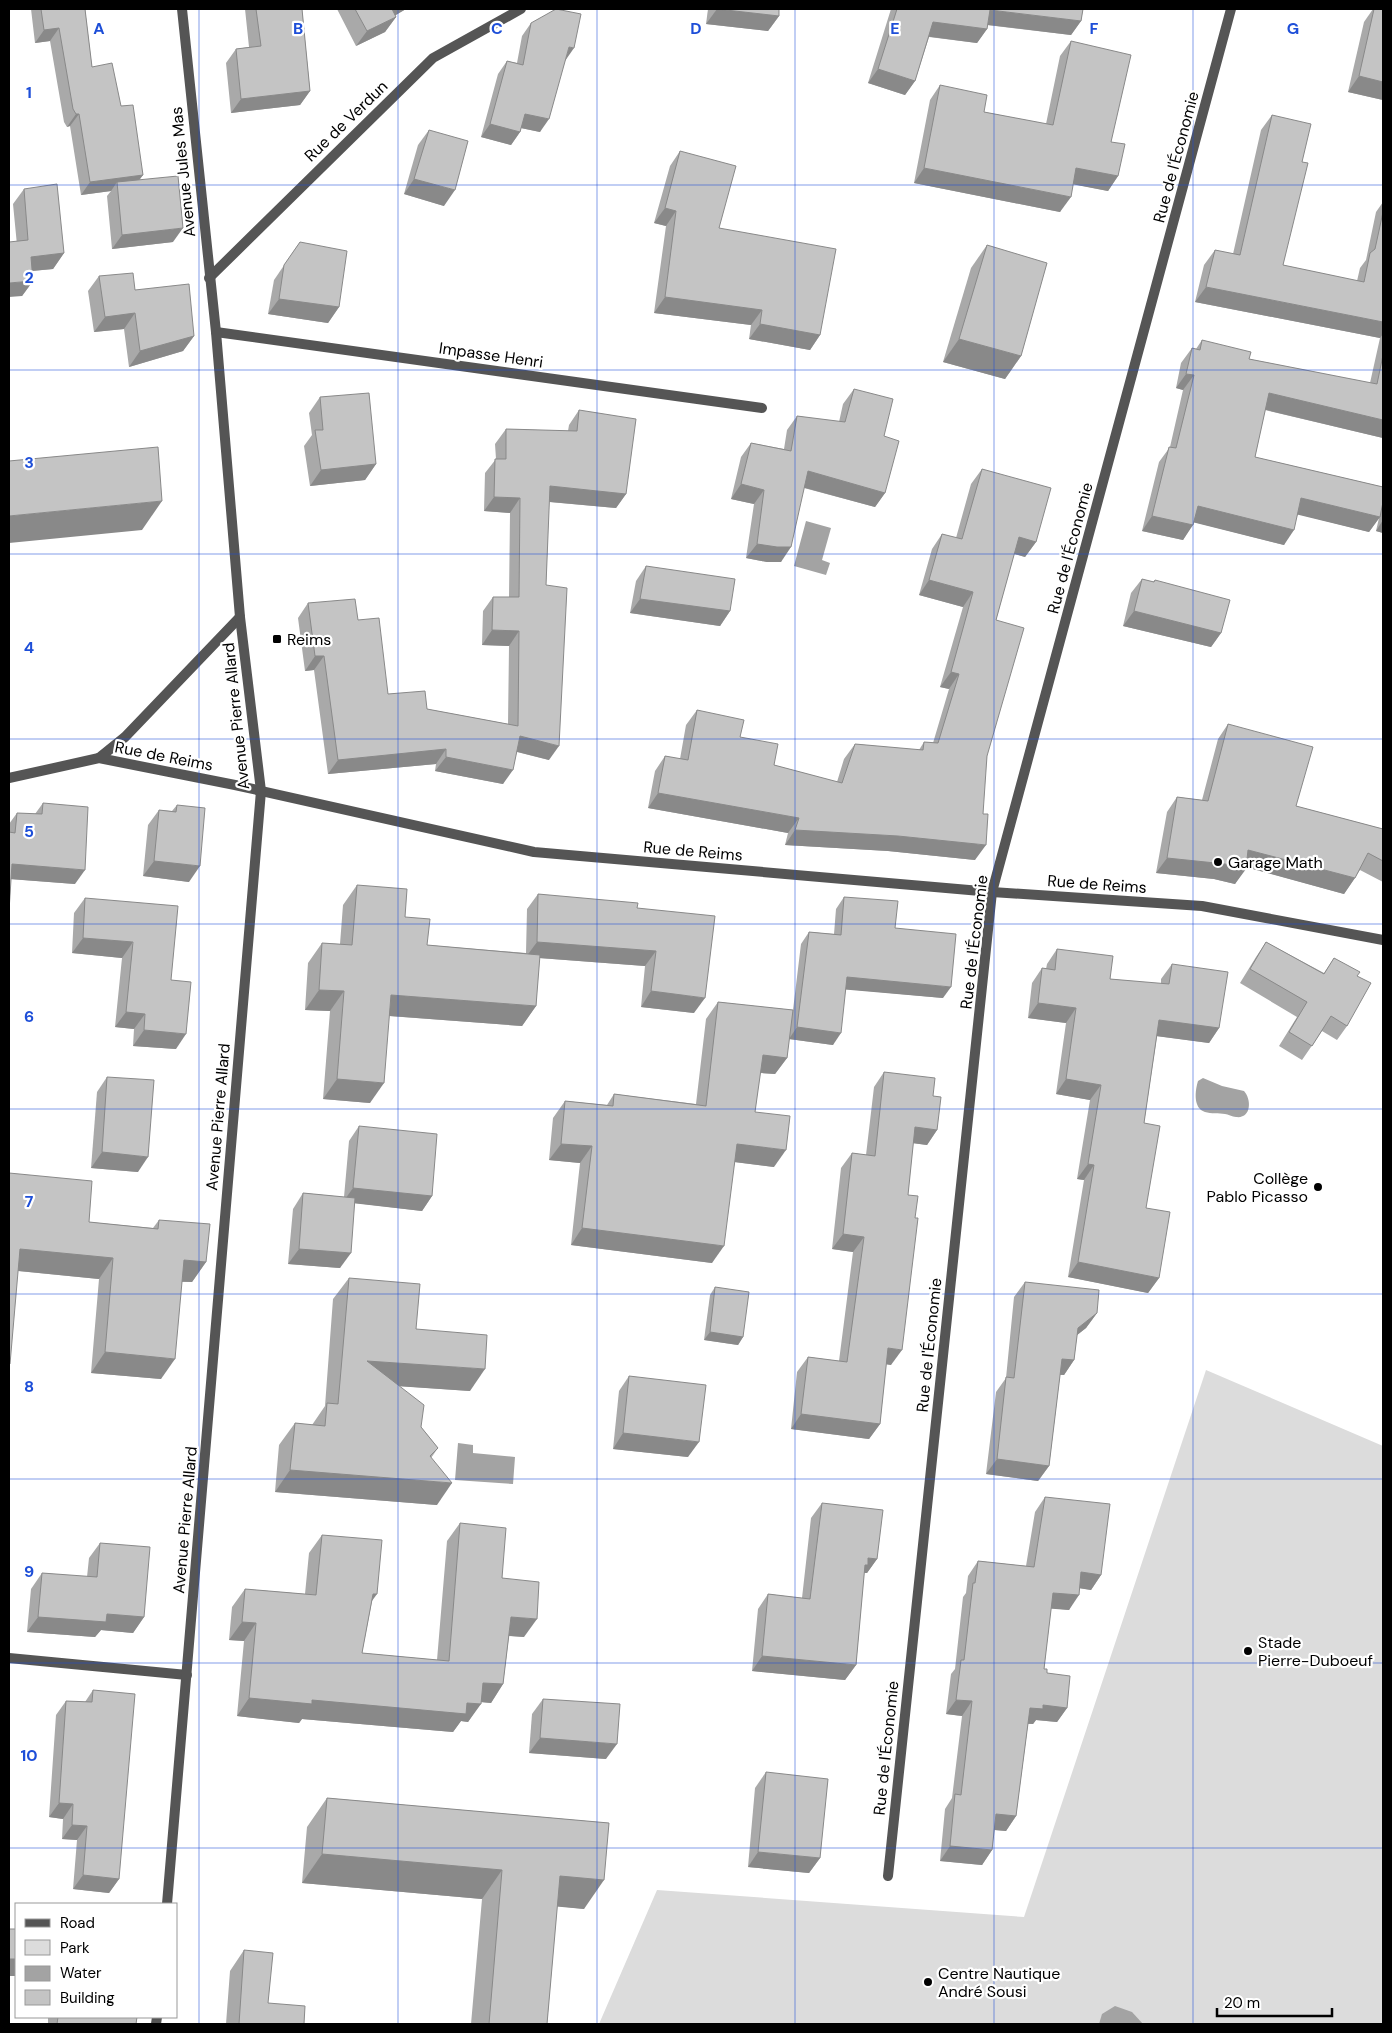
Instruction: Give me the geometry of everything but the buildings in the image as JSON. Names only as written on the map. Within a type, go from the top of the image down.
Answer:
[{"type":"street","name":"Avenue Jules Mas","points":[[182,9],[216,332]]},
{"type":"street","name":"Rue de Verdun","points":[[209,278],[433,58],[521,9]]},
{"type":"street","name":"Rue de l'Économie","points":[[888,1876],[992,892],[1231,9]]},
{"type":"street","name":"Impasse Henri","points":[[216,332],[762,408]]},
{"type":"street","name":"Avenue Pierre Allard","points":[[166,1903],[187,1676],[261,791],[240,617],[216,332]]},
{"type":"street","points":[[99,758],[125,737],[240,617]]},
{"type":"street","name":"Rue de Reims","points":[[9,778],[99,758],[261,791],[534,852],[992,892],[1202,906],[1383,940]]},
{"type":"street","points":[[9,1658],[187,1676]]},
{"type":"green space","name":"Stade Pierre-Duboeuf","points":[[1206,1370],[1383,1446],[1383,2024],[599,2024],[657,1890],[1024,1917]]},
{"type":"water","points":[[806,521],[831,528],[822,560],[830,563],[826,575],[794,566]]},
{"type":"water","points":[[1203,1078],[1222,1086],[1244,1091],[1249,1104],[1245,1115],[1233,1117],[1226,1114],[1207,1113],[1201,1110],[1197,1103],[1196,1090],[1198,1081]]},
{"type":"water","points":[[458,1443],[473,1445],[473,1453],[515,1457],[513,1484],[455,1480]]},
{"type":"water","points":[[1115,2006],[1132,2012],[1143,2024],[1099,2024],[1102,2014]]},
{"type":"place","name":"Reims","points":[[277,639]]},
{"type":"place","name":"Garage Math","points":[[1218,862]]},
{"type":"place","name":"Collège Pablo Picasso","points":[[1318,1187]]},
{"type":"place","name":"Stade Pierre-Duboeuf","points":[[1248,1651]]},
{"type":"place","name":"Centre Nautique André Sousi","points":[[928,1982]]}]
